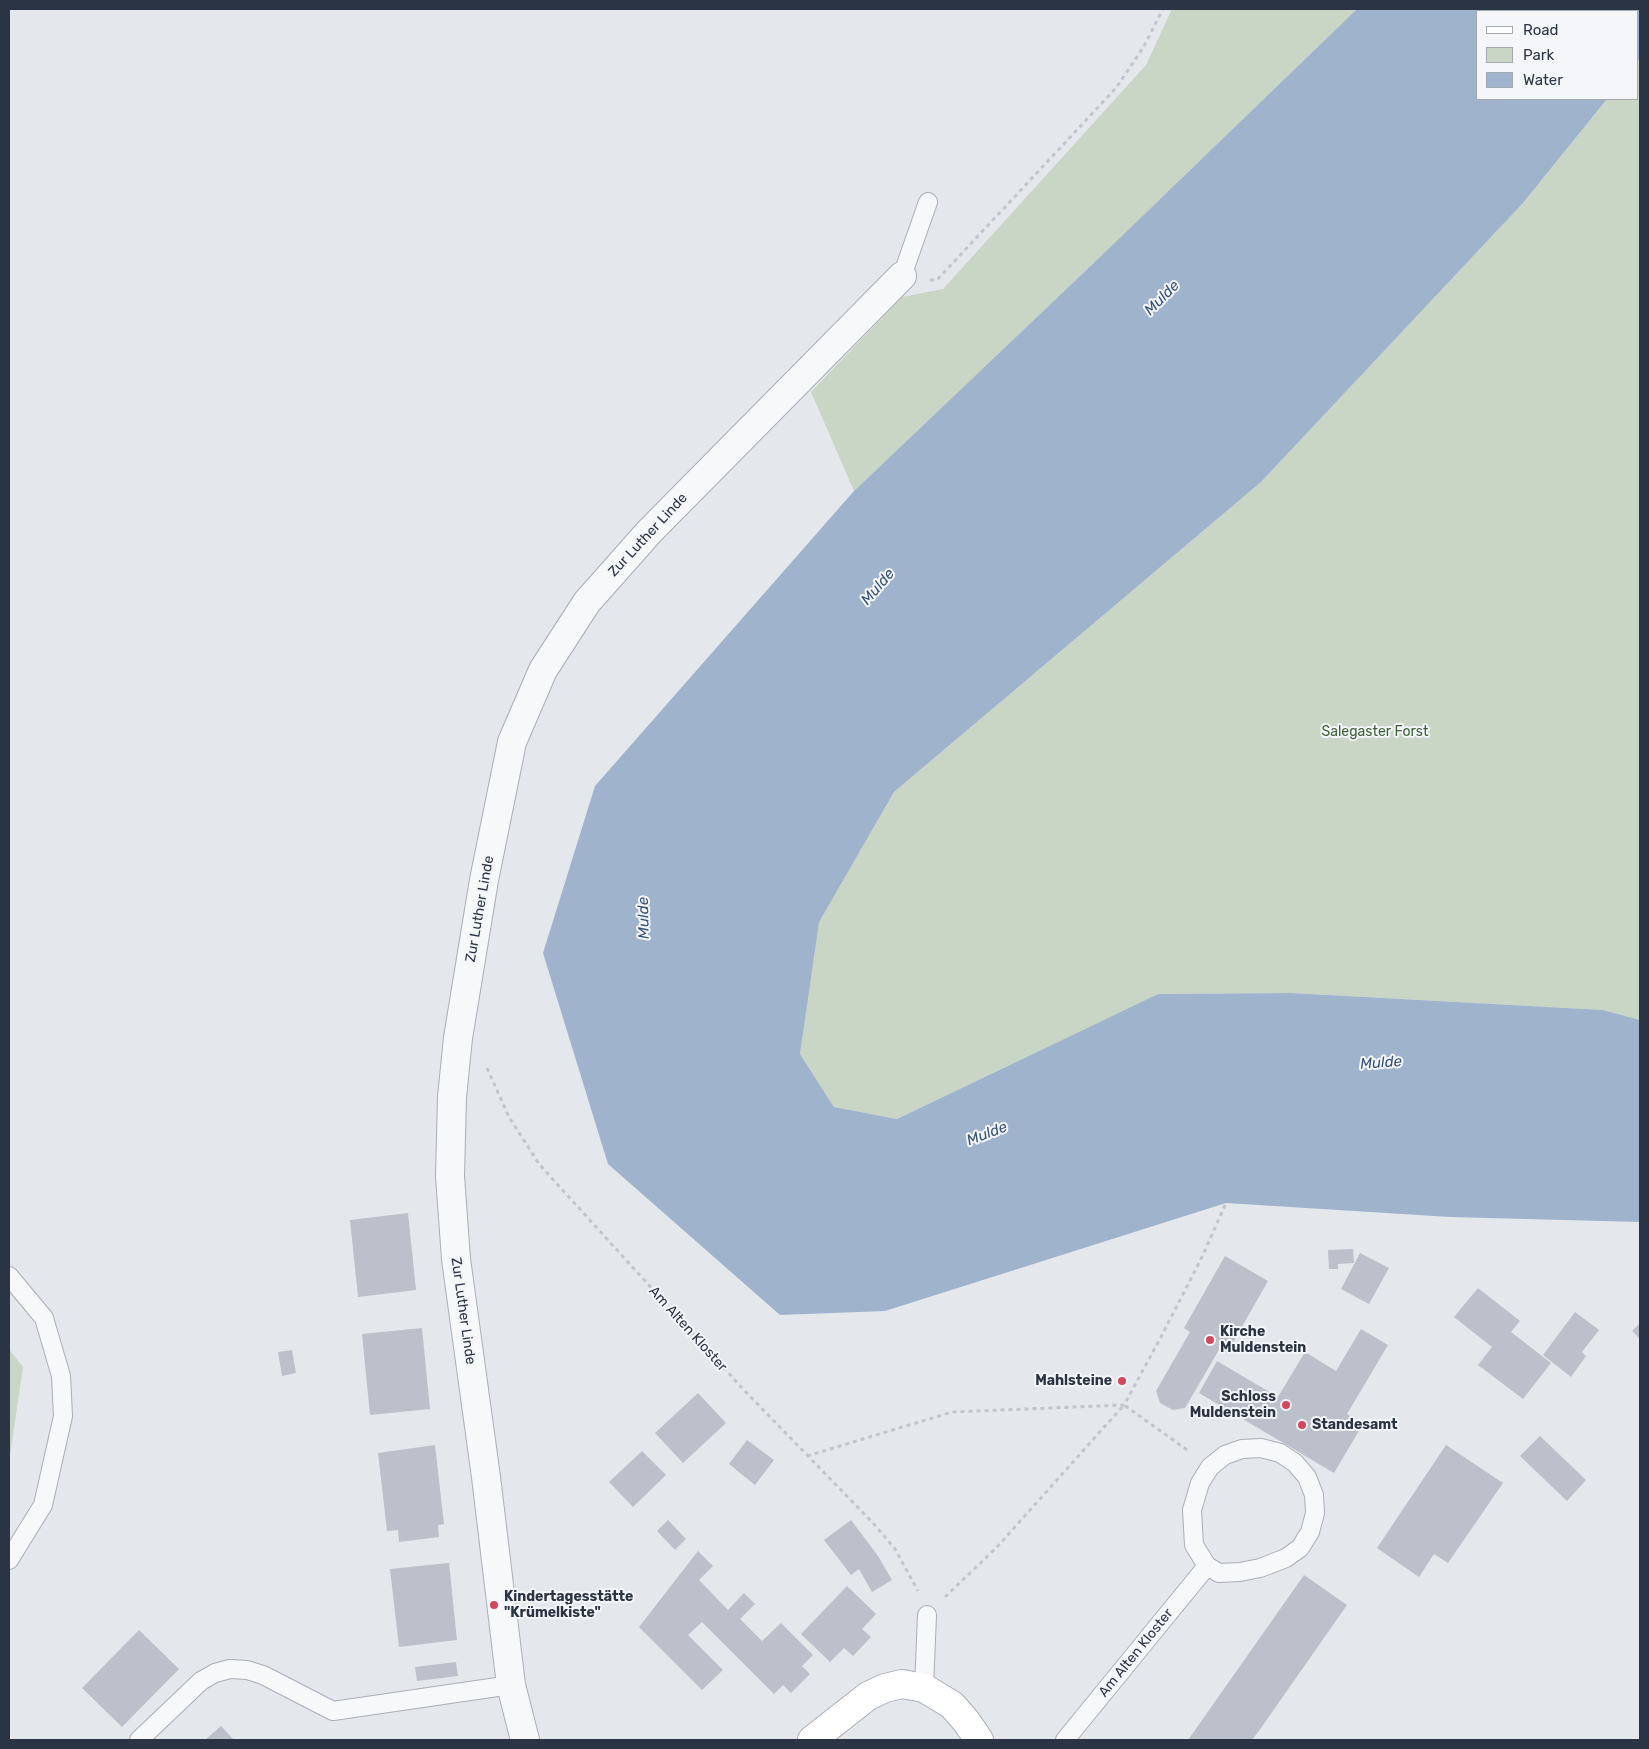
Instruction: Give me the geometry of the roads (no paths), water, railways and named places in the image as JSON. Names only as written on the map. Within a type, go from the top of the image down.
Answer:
[{"type":"main road","points":[[812,1740],[868,1696],[885,1688],[902,1684],[924,1688],[952,1705],[979,1740]]},
{"type":"street","name":"Zur Luther Linde","points":[[525,1740],[511,1685],[486,1477],[456,1259],[450,1176],[452,1097],[458,1038],[484,880],[512,742],[543,670],[587,602],[649,532],[902,276]]},
{"type":"lane","points":[[902,276],[928,202]]},
{"type":"lane","points":[[9,1276],[44,1318],[61,1376],[63,1416],[43,1505],[9,1560]]},
{"type":"lane","points":[[1262,1448],[1280,1453],[1295,1463],[1307,1477],[1314,1495],[1315,1514],[1310,1532],[1300,1548],[1286,1558],[1260,1568],[1240,1572],[1219,1572],[1208,1566],[1194,1545],[1192,1510],[1200,1483],[1210,1467],[1225,1455],[1242,1449],[1262,1448]]},
{"type":"lane","name":"Am Alten Kloster","points":[[1064,1740],[1208,1566]]},
{"type":"lane","points":[[924,1688],[927,1615]]},
{"type":"lane","points":[[139,1740],[201,1681],[215,1673],[230,1670],[247,1670],[263,1675],[333,1711],[511,1685]]},
{"type":"water","name":"Mulde","points":[[1357,9],[1640,9],[1639,60],[1639,10],[1476,10],[1476,100],[1606,100],[1523,203],[1261,482],[894,792],[819,922],[800,1054],[834,1107],[897,1119],[1158,994],[1291,993],[1603,1010],[1640,1020],[1640,1222],[1450,1217],[1226,1203],[885,1311],[780,1315],[608,1164],[543,953],[595,786],[854,491]]},
{"type":"place","name":"Kirche Muldenstein","points":[[1210,1340]]},
{"type":"place","name":"Mahlsteine","points":[[1122,1381]]},
{"type":"place","name":"Schloss Muldenstein","points":[[1286,1405]]},
{"type":"place","name":"Standesamt","points":[[1302,1425]]},
{"type":"place","name":"Kindertagesstätte \"Krümelkiste\"","points":[[494,1605]]},
{"type":"park label","name":"Salegaster Forst","points":[[1375,732]]}]
